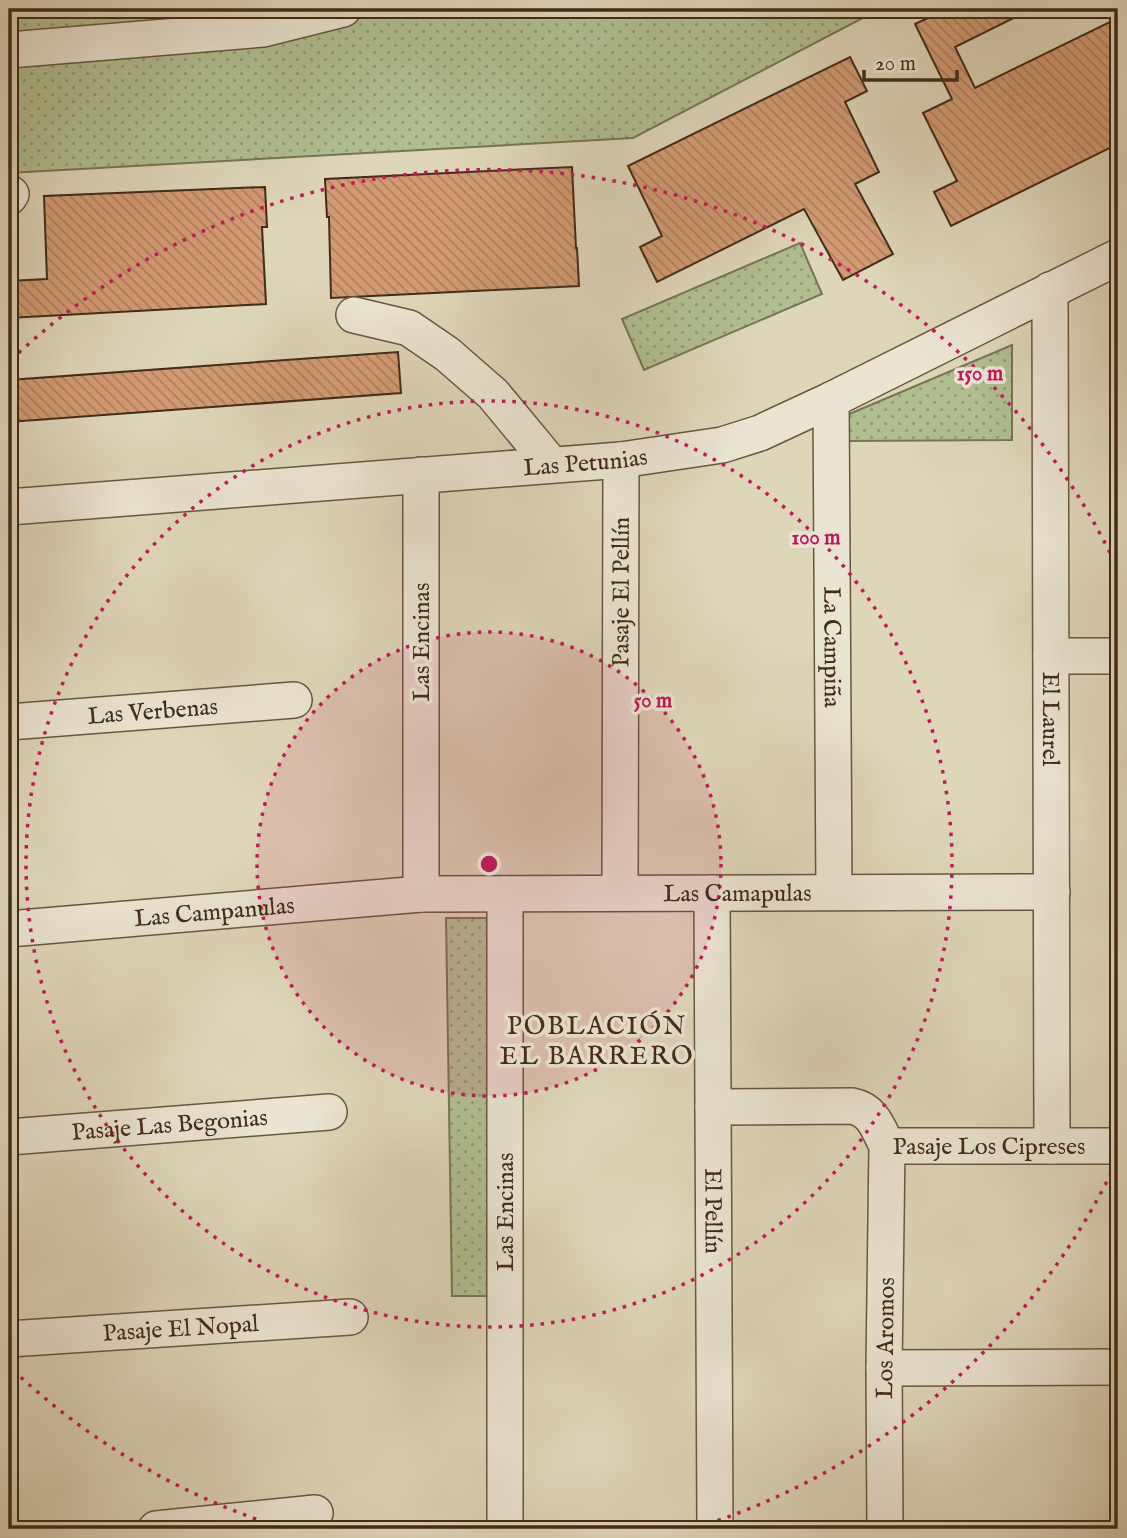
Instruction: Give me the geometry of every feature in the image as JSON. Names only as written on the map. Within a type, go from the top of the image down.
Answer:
[{"type":"street","points":[[9,50],[262,29],[342,9]]},
{"type":"street","name":"Las Petunias","points":[[9,507],[621,460],[735,441],[760,433],[831,401],[1118,257]]},
{"type":"street","name":"El Laurel","points":[[1050,290],[1052,1146]]},
{"type":"street","points":[[354,315],[410,328],[447,354],[494,394],[551,464]]},
{"type":"street","name":"La Campiña","points":[[831,401],[834,892]]},
{"type":"street","name":"Pasaje El Pellín","points":[[620,893],[621,460]]},
{"type":"street","name":"Las Encinas","points":[[421,475],[421,894]]},
{"type":"street","points":[[1051,656],[1118,656]]},
{"type":"street","name":"Las Verbenas","points":[[9,722],[294,700]]},
{"type":"street","name":"Las Camapulas","points":[[421,894],[1052,892]]},
{"type":"street","name":"El Pellín","points":[[712,893],[715,1529]]},
{"type":"street","name":"Las Campanulas","points":[[9,929],[421,894]]},
{"type":"street","name":"Las Encinas","points":[[505,894],[505,1529]]},
{"type":"street","name":"Pasaje Los Cipreses","points":[[713,1107],[858,1107],[870,1114],[887,1146],[1118,1146]]},
{"type":"street","name":"Pasaje Las Begonias","points":[[9,1137],[329,1112]]},
{"type":"street","name":"Los Aromos","points":[[885,1529],[887,1146]]},
{"type":"street","name":"Pasaje El Nopal","points":[[9,1339],[350,1317]]},
{"type":"street","points":[[884,1368],[1118,1367]]},
{"type":"street","points":[[156,1529],[315,1513]]},
{"type":"green space","points":[[9,9],[880,9],[633,138],[9,173]]},
{"type":"green space","points":[[800,243],[822,294],[644,370],[622,319]]},
{"type":"green space","points":[[1012,345],[1012,440],[847,441],[847,415]]},
{"type":"green space","points":[[446,918],[487,918],[493,1296],[452,1296]]},
{"type":"building","points":[[947,9],[1032,9],[955,47],[975,88],[1118,18],[1118,144],[951,226],[934,192],[957,181],[923,113],[952,99],[915,24]]},
{"type":"building","points":[[850,57],[867,91],[845,102],[879,172],[855,184],[893,254],[843,280],[804,209],[657,282],[640,247],[662,236],[628,166]]},
{"type":"building","points":[[572,167],[579,286],[331,298],[325,179]]},
{"type":"building","points":[[265,187],[267,227],[262,227],[266,304],[9,318],[9,281],[47,279],[44,196]]},
{"type":"building","points":[[398,352],[401,393],[9,422],[9,380]]},
{"type":"district","name":"POBLACIÓN EL BARRERO","points":[[597,1040]]}]
